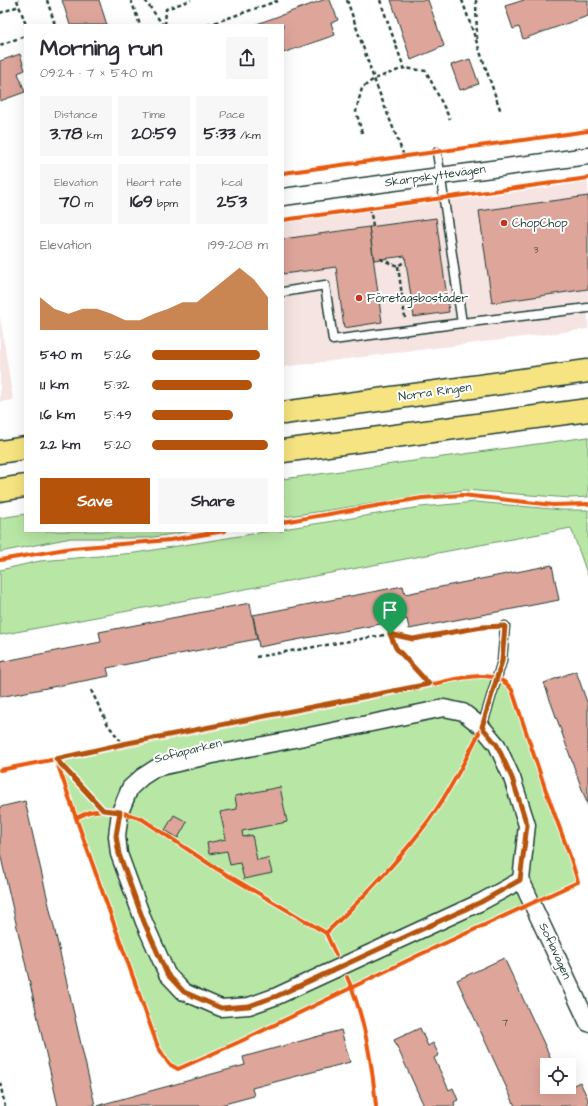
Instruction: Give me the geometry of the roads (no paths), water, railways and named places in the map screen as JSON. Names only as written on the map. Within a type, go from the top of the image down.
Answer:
[{"type":"main road","name":"Norra Ringen","points":[[284,413],[588,371]]},
{"type":"main road","points":[[284,451],[588,410]]},
{"type":"main road","points":[[0,452],[24,448]]},
{"type":"main road","points":[[0,490],[24,486]]},
{"type":"street","name":"Skarpskyttevägen","points":[[284,197],[588,156]]},
{"type":"street","name":"Sofiaparken","points":[[444,708],[463,712],[482,727],[497,745],[512,778],[527,825],[520,880],[481,902],[277,996],[249,1006],[221,1008],[184,992],[167,974],[144,922],[119,854],[116,836],[120,812],[130,788],[142,777],[156,768],[217,754],[444,708]]},
{"type":"street","name":"Sofiavägen","points":[[520,880],[584,1004],[588,1023]]},
{"type":"lane","points":[[437,152],[462,323]]},
{"type":"lane","points":[[284,292],[325,285],[333,340],[588,308]]},
{"type":"lane","points":[[482,727],[502,661],[505,626]]},
{"type":"place","name":"ChopChop","points":[[504,223]]},
{"type":"place","name":"Företagsbostäder","points":[[359,298]]}]
